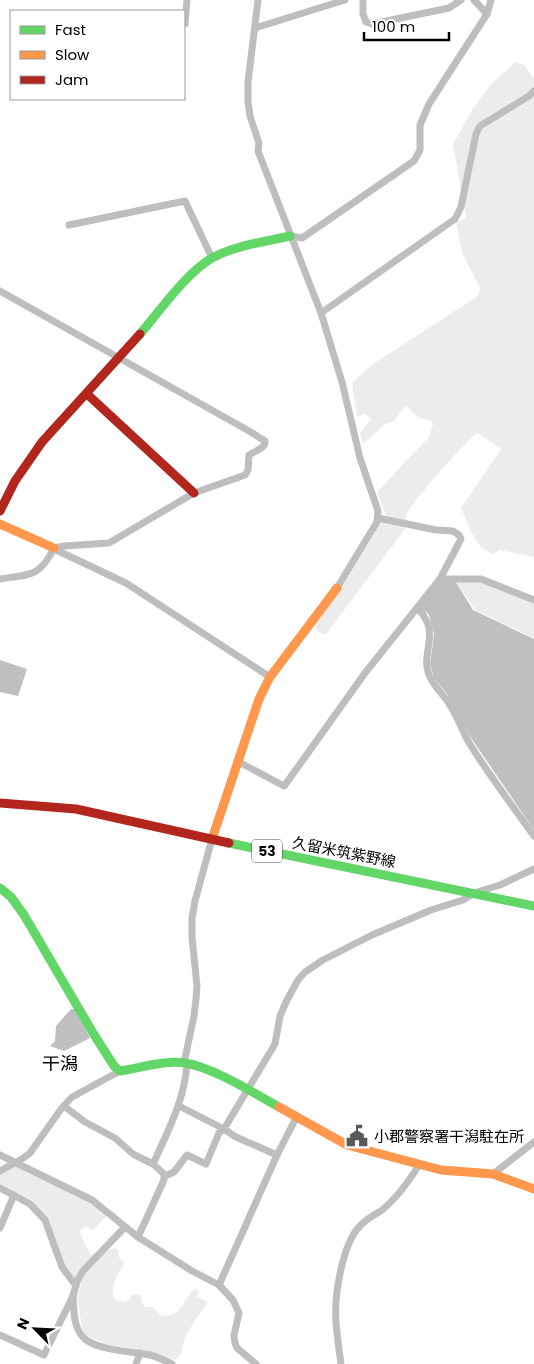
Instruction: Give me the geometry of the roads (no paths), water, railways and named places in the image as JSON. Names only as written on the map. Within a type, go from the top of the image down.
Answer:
[{"type":"street","points":[[185,24],[187,0]]},
{"type":"street","points":[[153,1164],[179,1106],[186,1077],[186,1063],[197,986],[192,918],[212,839],[237,761],[259,699],[270,677],[337,588],[372,532],[378,518],[378,511],[360,458],[342,382],[321,313],[258,151],[259,143],[250,116],[248,82],[258,0]]},
{"type":"street","points":[[255,28],[344,0]]},
{"type":"street","points":[[363,0],[366,22],[372,24],[449,8],[461,0]]},
{"type":"street","points":[[474,0],[487,14]]},
{"type":"street","points":[[0,511],[15,481],[42,442],[120,358],[200,266],[212,258],[237,248],[290,236],[302,238],[414,161],[420,150],[420,124],[429,104],[487,14],[491,0]]},
{"type":"street","points":[[321,313],[455,220],[460,207],[476,134],[480,126],[534,91]]},
{"type":"street","points":[[69,225],[185,201],[212,258]]},
{"type":"street","points":[[0,291],[265,441],[264,446],[249,455],[248,470],[245,475],[194,492],[109,543],[54,548]]},
{"type":"street","points":[[87,394],[194,492]]},
{"type":"street","points":[[237,761],[284,786],[365,673],[440,579],[461,539],[453,531],[436,530],[378,518]]},
{"type":"street","points":[[0,524],[126,583],[270,677]]},
{"type":"street","points":[[0,579],[39,571],[45,565],[54,548]]},
{"type":"street","points":[[440,579],[481,579],[534,600]]},
{"type":"street","points":[[417,608],[424,615],[430,628],[427,669],[431,680],[452,708],[467,740],[478,757],[534,836]]},
{"type":"street","name":"久留米筑紫野線","points":[[0,802],[76,810],[534,906]]},
{"type":"street","points":[[138,1237],[165,1176],[174,1172],[187,1155],[206,1164],[219,1133],[248,1090],[275,1044],[280,1016],[298,980],[305,972],[323,960],[372,935],[431,910],[463,900],[474,893],[500,885],[534,869]]},
{"type":"street","points":[[0,888],[11,898],[24,915],[93,1033],[114,1066],[120,1071]]},
{"type":"street","points":[[0,1172],[22,1160],[64,1106],[72,1097],[85,1089],[120,1071],[170,1063],[186,1063],[201,1067],[248,1090],[347,1145],[419,1165],[457,1173],[493,1174],[534,1189]]},
{"type":"street","points":[[64,1106],[85,1122],[115,1138],[133,1154],[153,1164],[165,1176]]},
{"type":"street","points":[[179,1106],[224,1128],[236,1137],[277,1155]]},
{"type":"street","points":[[219,1285],[277,1155],[296,1118]]},
{"type":"street","points":[[493,1174],[534,1142]]},
{"type":"street","points":[[0,1156],[92,1200],[138,1237],[172,1259],[219,1285],[233,1300],[239,1313],[234,1335],[237,1348],[256,1364]]},
{"type":"street","points":[[341,1364],[336,1306],[344,1258],[349,1245],[360,1225],[384,1209],[419,1165]]},
{"type":"street","points":[[0,1188],[30,1204],[45,1220],[62,1267],[76,1286]]},
{"type":"street","points":[[0,1228],[14,1195]]},
{"type":"street","points":[[0,1335],[44,1355],[83,1271],[89,1262],[104,1250],[125,1228]]},
{"type":"street","points":[[73,1296],[75,1321],[80,1333],[86,1340],[104,1347],[159,1358],[172,1364]]},
{"type":"street","points":[[136,1364],[140,1353]]},
{"type":"place","name":"小郡警察署干潟駐在所","points":[[357,1136]]},
{"type":"district","name":"干潟","points":[[60,1063]]}]
